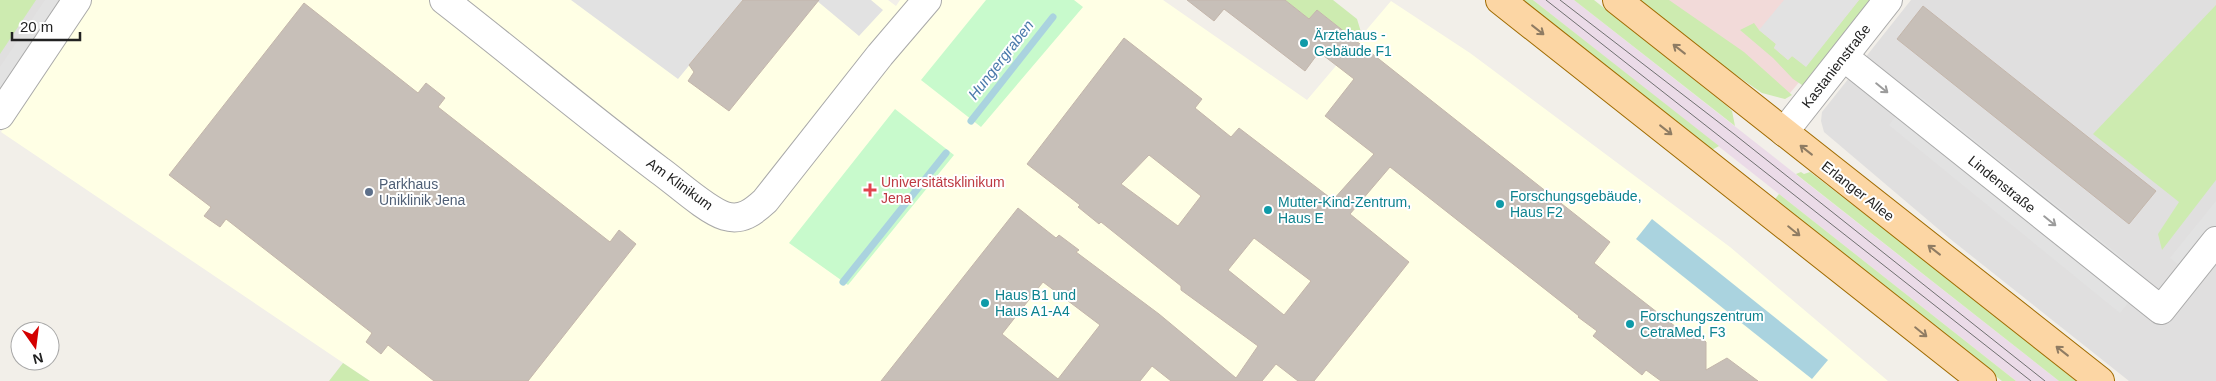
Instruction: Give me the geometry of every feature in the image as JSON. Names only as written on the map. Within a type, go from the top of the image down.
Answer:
[{"type":"main road","points":[[1500,0],[1982,381]]},
{"type":"main road","name":"Erlanger Allee","points":[[1617,0],[2100,381]]},
{"type":"street","points":[[0,115],[77,0]]},
{"type":"street","name":"Am Klinikum","points":[[444,0],[708,207],[724,216],[740,218],[753,212],[765,202],[880,55],[927,0]]},
{"type":"street","name":"Kastanienstraße","points":[[1784,132],[1888,0]]},
{"type":"street","name":"Lindenstraße","points":[[1844,57],[2161,310],[2216,241]]},
{"type":"shaded area","points":[[0,0],[63,0],[0,95]]},
{"type":"shaded area","points":[[45,0],[63,0],[0,95],[0,67]]},
{"type":"shaded area","name":"Universitätsklinikum Jena","points":[[89,0],[888,0],[896,6],[900,0],[1163,0],[1307,100],[1391,1],[1470,53],[1730,247],[1888,381],[370,381],[1,132]]},
{"type":"shaded area","points":[[571,0],[743,0],[678,79]]},
{"type":"shaded area","points":[[816,0],[871,0],[883,10],[859,36]]},
{"type":"shaded area","points":[[1533,0],[1574,0],[2059,381],[2016,381]]},
{"type":"shaded area","points":[[1664,0],[1868,0],[1785,99]]},
{"type":"shaded area","points":[[1784,0],[1859,0],[1806,67],[1792,56],[1788,60],[1774,48],[1776,44],[1759,30]]},
{"type":"shaded area","points":[[1911,0],[2216,0],[2216,381],[2129,381],[1949,238],[1824,132],[1821,121],[1822,112]]},
{"type":"shaded area","points":[[1916,93],[2134,267],[2127,277],[1908,103]]},
{"type":"shaded area","points":[[1900,111],[2131,299],[2120,313],[1889,125]]},
{"type":"shaded area","points":[[2216,201],[2216,226],[2183,268],[2170,258]]},
{"type":"green space","points":[[0,0],[36,0],[0,54]]},
{"type":"green space","points":[[986,0],[1074,0],[1083,7],[981,127],[921,80]]},
{"type":"green space","points":[[1285,0],[1333,0],[1357,19],[1361,32],[1356,41],[1317,10],[1309,19]]},
{"type":"green space","points":[[1517,0],[1533,0],[1719,146],[1710,151]]},
{"type":"green space","points":[[1574,0],[1594,0],[1727,106],[1732,111],[1735,126]]},
{"type":"green space","points":[[1639,0],[1669,0],[1744,52],[1792,95],[1785,99],[1762,93],[1704,53]]},
{"type":"green space","points":[[1859,0],[1875,0],[1805,87],[1793,79],[1773,58],[1740,30],[1754,23],[1759,30],[1776,44],[1774,48],[1788,60],[1792,56],[1806,66]]},
{"type":"green space","points":[[2216,5],[2216,180],[2162,250],[2158,234],[2179,202],[2093,134]]},
{"type":"green space","points":[[895,109],[954,155],[848,285],[789,243]]},
{"type":"green space","points":[[1801,172],[1804,174],[1810,172],[1983,305],[2076,381],[2059,381],[1796,174]]},
{"type":"green space","points":[[1779,194],[2016,381],[2002,381],[1773,202]]},
{"type":"green space","points":[[343,363],[370,381],[329,381]]},
{"type":"water","points":[[1652,219],[1828,360],[1812,379],[1636,239]]},
{"type":"building","points":[[743,0],[819,0],[729,111],[688,81],[694,72],[689,65]]},
{"type":"building","points":[[1187,0],[1285,0],[1309,19],[1317,10],[1610,242],[1594,263],[1685,334],[1693,333],[1700,336],[1706,342],[1706,370],[1727,358],[1758,381],[1661,381],[1646,370],[1642,375],[1593,336],[1597,331],[1579,316],[1390,167],[1350,214],[1409,262],[1314,381],[1298,381],[1276,364],[1262,381],[1171,381],[1152,366],[1140,381],[881,381],[1018,208],[1056,238],[1059,235],[1079,250],[1076,252],[1159,314],[1236,378],[1258,346],[1181,290],[1181,286],[1101,222],[1099,224],[1078,207],[1080,205],[1027,164],[1124,38],[1202,99],[1195,108],[1231,137],[1239,128],[1333,200],[1374,154],[1325,116],[1354,79],[1319,52],[1305,71],[1224,9],[1214,21]],"holes":[[[1149,155],[1201,196],[1178,226],[1121,184]],[[1254,238],[1311,281],[1284,315],[1228,270]],[[1043,282],[1100,325],[1058,379],[1002,334]]]},
{"type":"building","name":"Parkhaus Uniklinik Jena","points":[[304,3],[418,93],[426,83],[445,98],[438,107],[610,242],[619,230],[636,244],[528,381],[434,381],[388,345],[381,354],[366,342],[372,333],[226,219],[220,227],[204,216],[211,207],[169,175]]},
{"type":"building","points":[[1923,6],[2156,191],[2129,224],[1897,39]]},
{"type":"waterway","name":"Hungergraben","points":[[971,121],[1053,17]]},
{"type":"waterway","name":"Hungergraben","points":[[843,282],[946,153]]},
{"type":"tram line","points":[[1546,0],[2031,381]]},
{"type":"tram line","points":[[1560,0],[1734,134],[2045,381]]},
{"type":"place","name":"Ärztehaus - Gebäude F1","points":[[1304,43]]},
{"type":"place","name":"Universitätsklinikum Jena","points":[[870,190]]},
{"type":"place","name":"Parkhaus Uniklinik Jena","points":[[369,192]]},
{"type":"place","name":"Forschungsgebäude, Haus F2","points":[[1500,204]]},
{"type":"place","name":"Mutter-Kind-Zentrum, Haus E","points":[[1268,210]]},
{"type":"place","name":"Haus B1 und Haus A1-A4","points":[[985,303]]},
{"type":"place","name":"Forschungszentrum CetraMed, F3","points":[[1630,324]]}]
